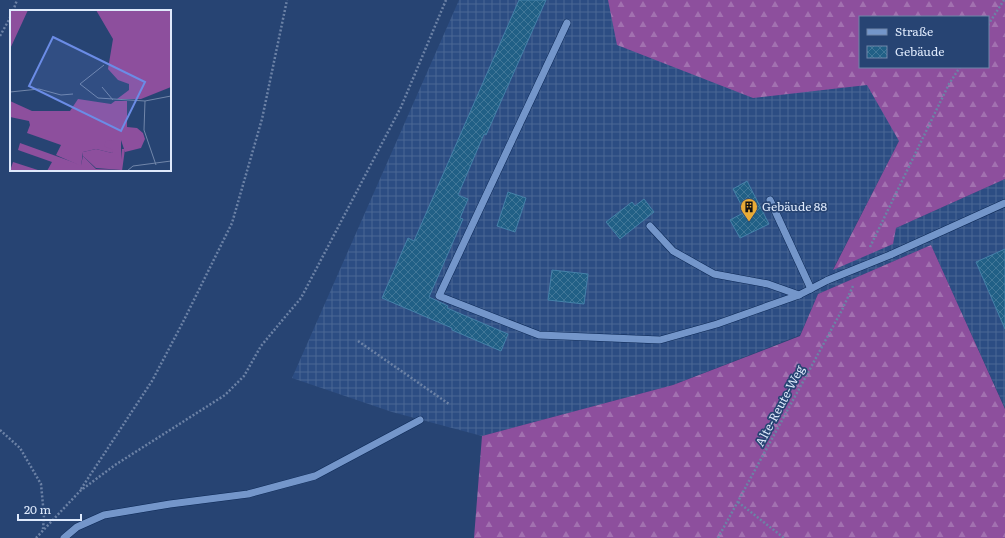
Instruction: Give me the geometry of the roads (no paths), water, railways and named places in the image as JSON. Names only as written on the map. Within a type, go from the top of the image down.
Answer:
[{"type":"lane","points":[[567,23],[440,296],[538,335],[660,340],[717,324],[799,295],[828,280],[890,255],[1005,203]]},
{"type":"lane","points":[[770,200],[811,289]]},
{"type":"lane","points":[[650,226],[673,251],[714,274],[768,284],[799,295]]},
{"type":"lane","points":[[64,538],[77,527],[104,515],[170,504],[248,494],[315,476],[420,420]]},
{"type":"place","name":"Gebäude 88","points":[[749,222]]}]
